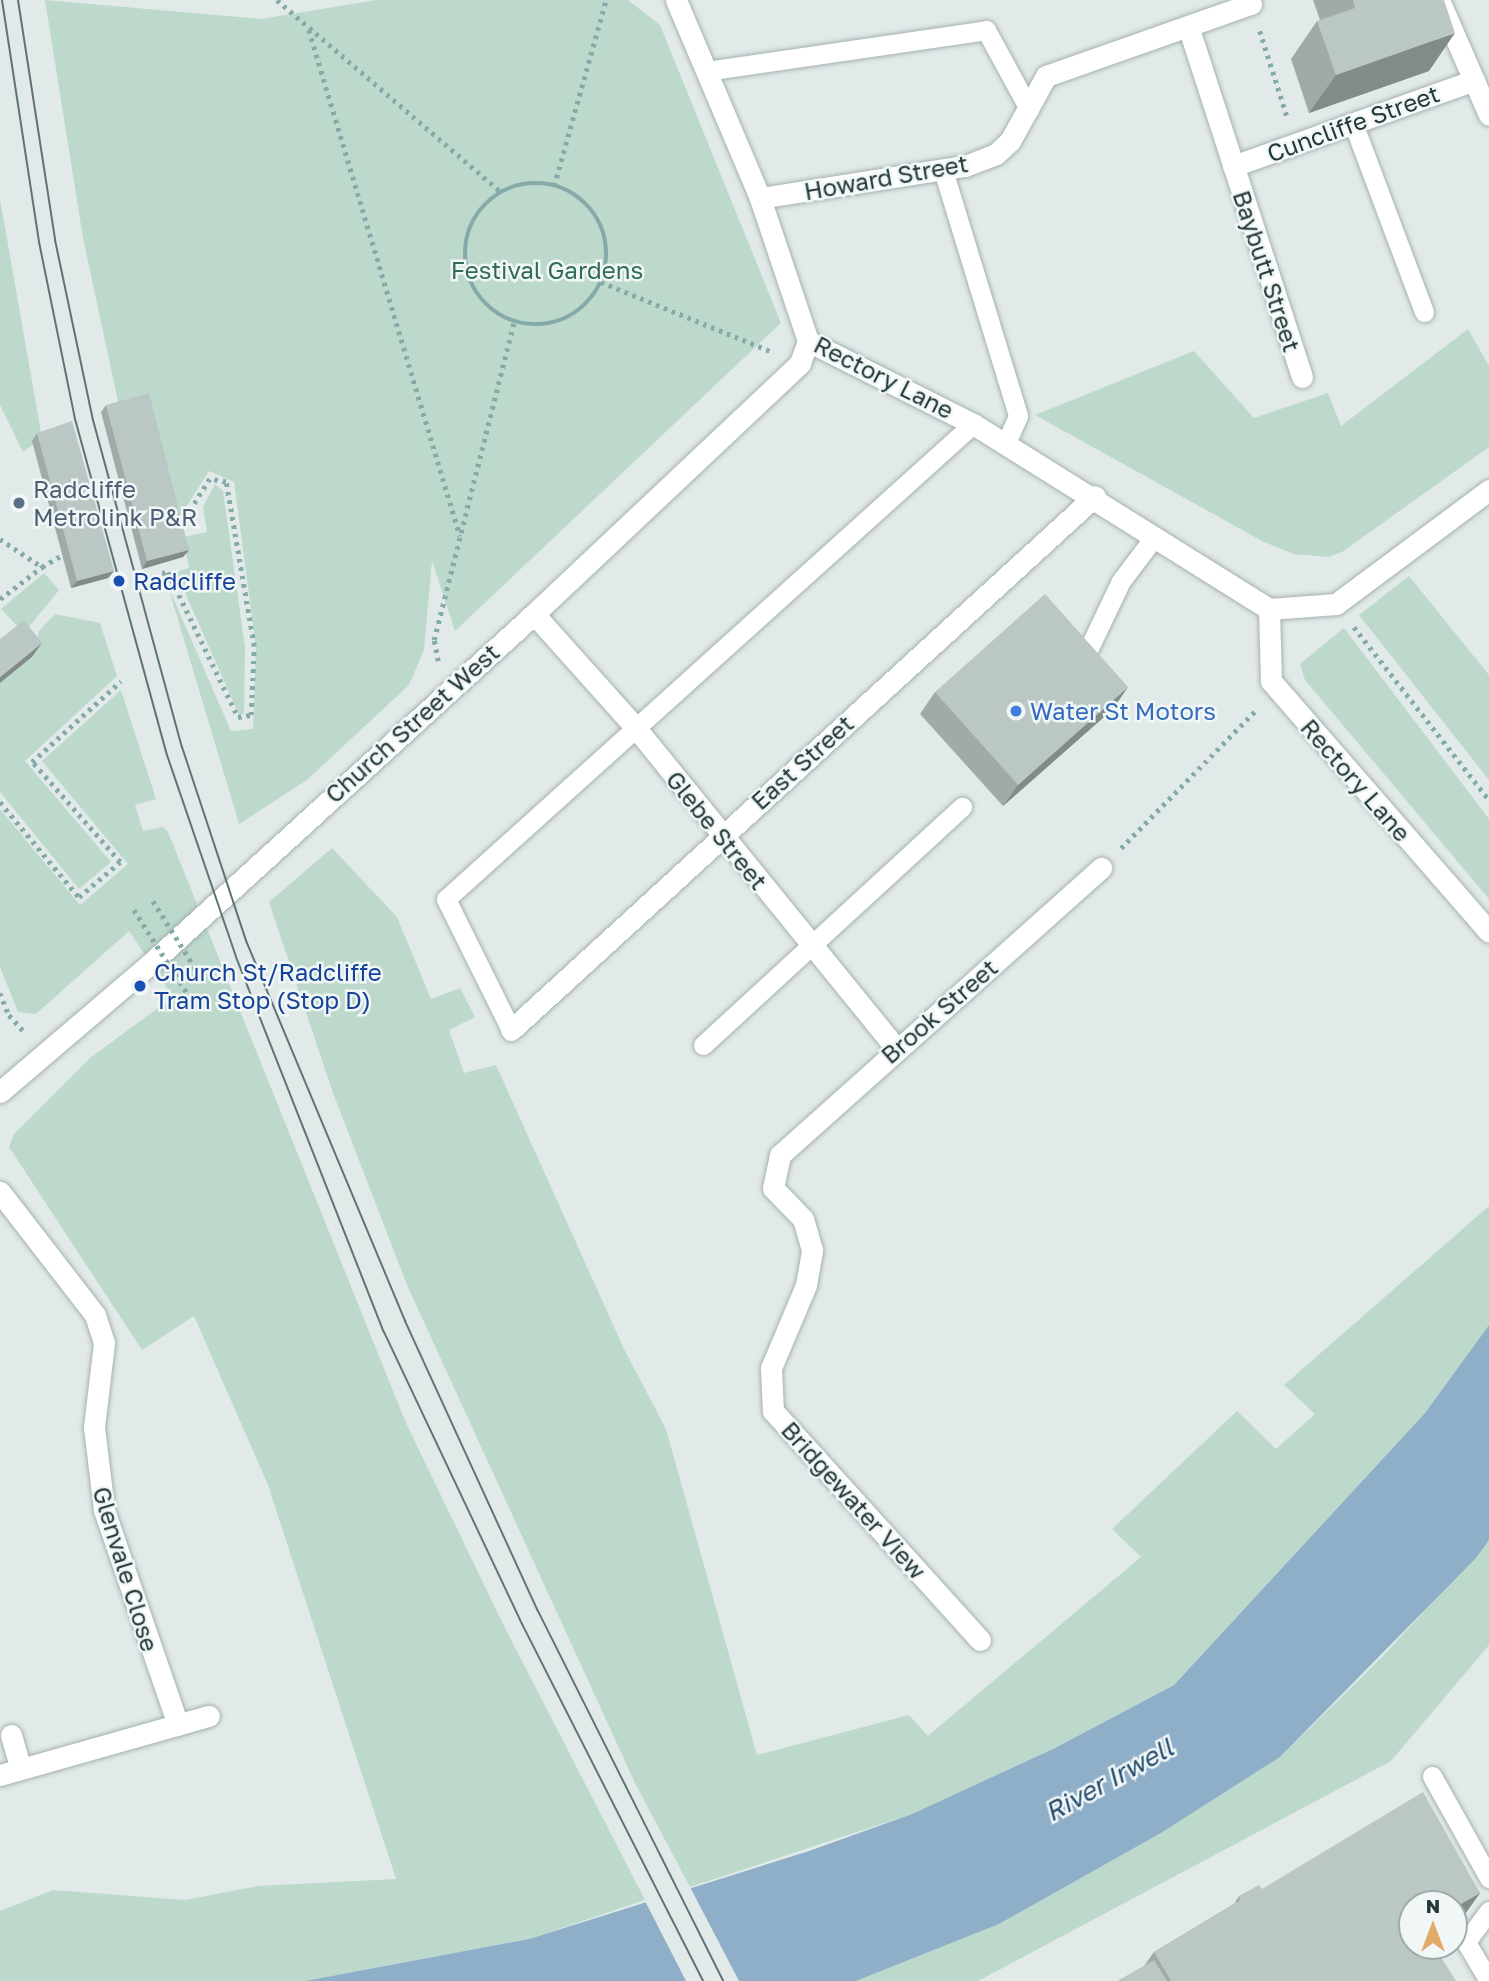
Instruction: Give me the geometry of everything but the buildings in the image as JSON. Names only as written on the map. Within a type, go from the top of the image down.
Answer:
[{"type":"street","name":"Rectory Lane","points":[[676,0],[760,198],[808,341],[1006,443],[1094,496],[1269,609]]},
{"type":"street","points":[[1439,0],[1489,115]]},
{"type":"street","name":"Howard Street","points":[[760,198],[943,170],[996,154],[1029,109],[1046,76],[1250,2]]},
{"type":"street","name":"Baybutt Street","points":[[1188,26],[1302,377]]},
{"type":"street","name":"Cuncliffe Street","points":[[1233,166],[1474,80]]},
{"type":"street","name":"Church Street West","points":[[3,1083],[151,963],[444,692],[534,614],[800,363],[808,341]]},
{"type":"street","points":[[1271,681],[1269,609],[1336,604],[1489,490]]},
{"type":"street","name":"East Street","points":[[510,1030],[1094,496]]},
{"type":"street","name":"Glebe Street","points":[[534,614],[635,727],[896,1048]]},
{"type":"street","name":"Rectory Lane","points":[[1271,681],[1489,932]]},
{"type":"street","name":"Brook Street","points":[[779,1155],[1101,868]]},
{"type":"street","name":"Bridgewater View","points":[[779,1155],[773,1188],[803,1219],[812,1251],[806,1285],[771,1368],[774,1411],[980,1640]]},
{"type":"street","name":"Glenvale Close","points":[[0,1192],[95,1315],[104,1343],[94,1427],[104,1510],[178,1725]]},
{"type":"street","points":[[0,1775],[209,1716]]},
{"type":"street","points":[[11,1735],[21,1769]]},
{"type":"lane","points":[[706,71],[986,30],[1029,109]]},
{"type":"lane","points":[[1353,123],[1424,312]]},
{"type":"lane","points":[[943,170],[1018,416],[1006,443]]},
{"type":"lane","points":[[510,1030],[446,900],[973,424]]},
{"type":"lane","points":[[1089,648],[1121,581],[1155,536]]},
{"type":"lane","points":[[703,1045],[962,807]]},
{"type":"lane","points":[[1432,1776],[1489,1878]]},
{"type":"lane","points":[[1489,1911],[1466,1942],[1489,1980]]},
{"type":"path","points":[[277,0],[501,192]]},
{"type":"path","points":[[554,186],[606,0]]},
{"type":"path","points":[[1250,2],[1296,144]]},
{"type":"path","points":[[309,30],[460,536]]},
{"type":"path","points":[[523,183],[554,186],[569,190],[588,205],[601,225],[607,247],[601,282],[581,310],[560,321],[537,325],[514,322],[493,311],[477,294],[467,272],[465,249],[470,226],[483,206],[501,192],[523,183]]},
{"type":"path","points":[[601,282],[800,363]]},
{"type":"path","points":[[444,692],[434,640],[514,322]]},
{"type":"path","points":[[162,573],[168,572],[238,717],[251,715],[254,646],[226,482],[209,479],[186,517],[175,521]]},
{"type":"path","points":[[0,539],[42,567]]},
{"type":"path","points":[[0,599],[62,555]]},
{"type":"path","points":[[1336,604],[1489,800]]},
{"type":"path","points":[[0,802],[79,897],[120,862],[32,762],[121,681]]},
{"type":"path","points":[[1101,868],[1264,702],[1271,681]]},
{"type":"path","points":[[153,901],[204,982]]},
{"type":"path","points":[[134,910],[187,993]]},
{"type":"path","points":[[0,993],[9,1015],[42,1052]]},
{"type":"green space","name":"Festival Gardens","points":[[45,0],[261,19],[376,0],[628,0],[660,25],[781,323],[455,631],[432,561],[424,650],[409,685],[307,780],[239,824],[168,586],[231,731],[253,729],[256,647],[234,482],[209,471],[181,515],[173,517],[119,406],[83,238]]},
{"type":"green space","points":[[0,199],[42,438],[23,452],[0,405]]},
{"type":"green space","points":[[1468,329],[1489,366],[1489,447],[1342,552],[1328,557],[1294,554],[1264,542],[1035,415],[1194,351],[1254,418],[1328,393],[1341,426]]},
{"type":"green space","points":[[215,484],[223,491],[245,647],[244,714],[239,715],[176,572],[189,568],[183,537],[207,532],[203,507]]},
{"type":"green space","points":[[44,573],[59,590],[24,633],[1,609]]},
{"type":"green space","points":[[1409,576],[1489,675],[1489,780],[1359,615]]},
{"type":"green space","points":[[55,614],[100,623],[117,676],[25,761],[111,862],[79,889],[0,792],[0,683],[32,657],[39,631]]},
{"type":"green space","points":[[1344,628],[1489,819],[1489,899],[1305,680],[1300,664]]},
{"type":"green space","points":[[121,690],[156,799],[135,805],[143,831],[163,827],[168,832],[406,1423],[504,1626],[645,1900],[529,1939],[305,1981],[0,1981],[0,1911],[53,1890],[185,1900],[258,1886],[396,1879],[268,1485],[194,1316],[142,1350],[9,1147],[14,1134],[90,1058],[173,997],[129,931],[36,1014],[18,1012],[0,967],[0,809],[80,905],[128,864],[42,761]]},
{"type":"green space","points":[[332,848],[397,917],[431,999],[460,988],[475,1017],[449,1030],[464,1073],[496,1065],[624,1349],[666,1429],[757,1755],[909,1715],[928,1736],[1141,1557],[1112,1529],[1237,1411],[1276,1449],[1315,1414],[1284,1385],[1489,1206],[1489,1325],[1425,1413],[1174,1685],[1055,1748],[912,1814],[690,1887],[635,1783],[407,1285],[333,1093],[269,902]]},
{"type":"green space","points":[[1489,1540],[1489,1645],[1391,1761],[978,1981],[856,1981],[999,1924],[1161,1833],[1280,1757],[1385,1654]]},
{"type":"water","name":"River Irwell","points":[[1489,1325],[1489,1540],[1475,1559],[1280,1757],[1161,1833],[999,1924],[856,1981],[305,1981],[529,1939],[809,1851],[912,1814],[1055,1748],[1174,1685],[1425,1413]]},
{"type":"pier","points":[[689,1885],[739,1981],[686,1981],[644,1899]]},
{"type":"tram line","points":[[2,0],[39,242],[75,419],[167,755],[236,957],[384,1332],[520,1620],[703,1981]]},
{"type":"tram line","points":[[18,0],[55,240],[93,420],[182,747],[247,943],[405,1321],[538,1611],[723,1981]]},
{"type":"place","name":"Radcliffe Metrolink P&R","points":[[19,503]]},
{"type":"place","name":"Radcliffe","points":[[119,581]]},
{"type":"place","name":"Water St Motors","points":[[1016,711]]},
{"type":"place","name":"Church St/Radcliffe Tram Stop (Stop D)","points":[[140,986]]}]
